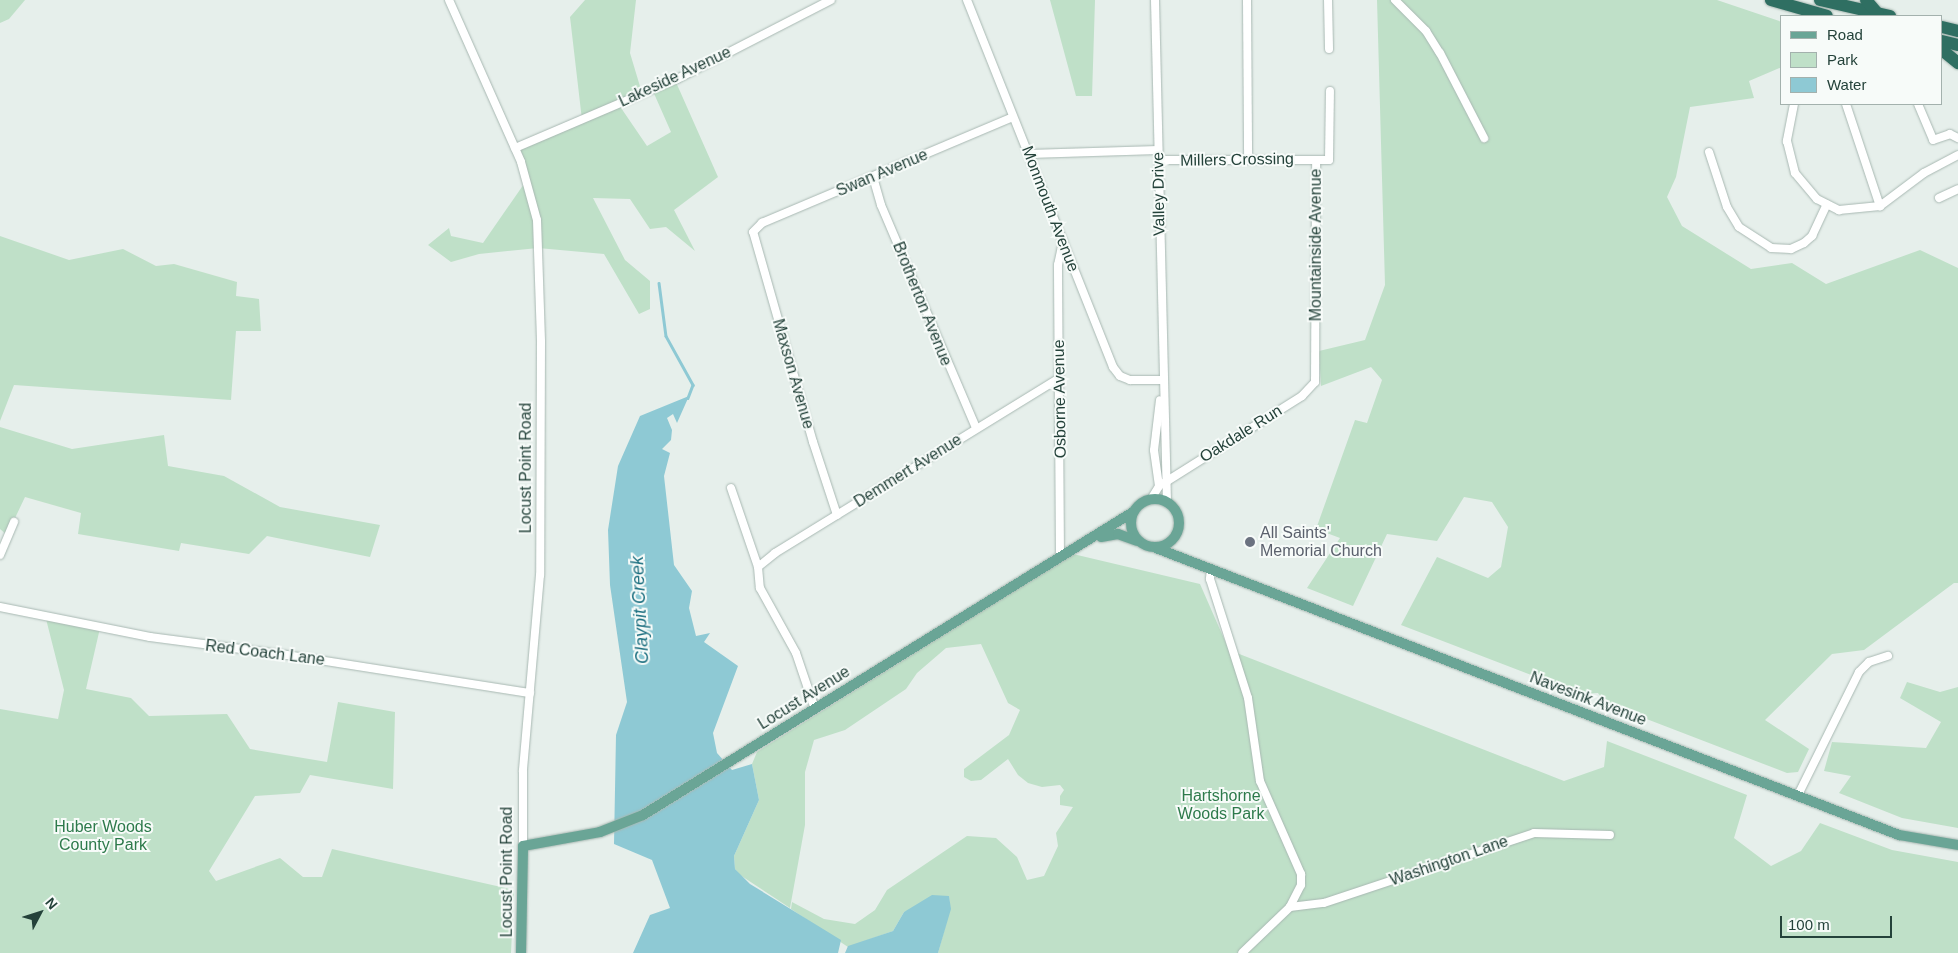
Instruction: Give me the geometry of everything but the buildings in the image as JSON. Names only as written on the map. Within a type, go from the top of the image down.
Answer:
[{"type":"highway","points":[[1820,0],[1884,15]]},
{"type":"highway","points":[[1866,0],[1884,15]]},
{"type":"highway","points":[[1775,1],[1809,14]]},
{"type":"highway","points":[[1775,1],[1789,15]]},
{"type":"highway","points":[[1943,27],[1958,31]]},
{"type":"highway","points":[[1943,41],[1958,45]]},
{"type":"highway","points":[[1943,51],[1958,63]]},
{"type":"main road","points":[[1151,499],[1167,502],[1179,518],[1174,538],[1156,548],[1137,541],[1131,529],[1133,512],[1141,503],[1151,499]]},
{"type":"main road","name":"Locust Avenue","points":[[523,846],[612,829],[649,812],[1133,512]]},
{"type":"main road","name":"Locust Avenue","points":[[1085,542],[1118,534],[1137,541]]},
{"type":"main road","name":"Navesink Avenue","points":[[1174,538],[1178,550],[1211,569]]},
{"type":"main road","name":"Navesink Avenue","points":[[1156,548],[1908,838],[1958,845]]},
{"type":"main road","name":"Locust Point Road","points":[[521,953],[523,846]]},
{"type":"street","name":"Locust Point Road","points":[[448,0],[515,148],[536,208],[540,268],[540,574],[523,771],[523,846]]},
{"type":"street","name":"Lakeside Avenue","points":[[515,148],[677,78],[831,0]]},
{"type":"street","name":"Monmouth Avenue","points":[[967,0],[1115,371],[1130,380],[1162,384]]},
{"type":"street","name":"Valley Drive","points":[[1155,0],[1164,483],[1167,502]]},
{"type":"street","points":[[1247,0],[1248,159]]},
{"type":"street","points":[[1328,0],[1329,49]]},
{"type":"street","points":[[1395,0],[1426,31],[1440,53],[1484,138]]},
{"type":"street","name":"Mountainside Avenue","points":[[1315,382],[1316,160],[1329,160],[1330,92]]},
{"type":"street","points":[[1794,105],[1789,125],[1788,153],[1804,187],[1827,204],[1839,210],[1880,206],[1924,173],[1958,156]]},
{"type":"street","points":[[1846,105],[1880,206]]},
{"type":"street","points":[[1918,105],[1933,140],[1950,134],[1958,138]]},
{"type":"street","name":"Swan Avenue","points":[[753,232],[762,223],[1013,117]]},
{"type":"street","name":"Millers Crossing","points":[[1029,154],[1158,150]]},
{"type":"street","points":[[1709,152],[1727,207],[1739,226],[1772,248],[1791,249],[1804,243],[1812,236],[1827,204]]},
{"type":"street","name":"Millers Crossing","points":[[1159,160],[1316,160]]},
{"type":"street","name":"Brotherton Avenue","points":[[873,177],[881,205],[976,428]]},
{"type":"street","points":[[1939,198],[1958,189]]},
{"type":"street","name":"Maxson Avenue","points":[[753,232],[813,442],[837,515]]},
{"type":"street","name":"Osborne Avenue","points":[[1060,557],[1058,266],[1063,242]]},
{"type":"street","name":"Demmert Avenue","points":[[758,566],[976,428],[1059,378]]},
{"type":"street","name":"Oakdale Run","points":[[1164,483],[1302,396],[1315,382]]},
{"type":"street","name":"Valley Drive","points":[[1151,499],[1159,486],[1154,450],[1162,384]]},
{"type":"street","points":[[731,488],[758,566],[760,588],[796,654],[815,709]]},
{"type":"street","points":[[0,555],[14,522]]},
{"type":"street","points":[[1211,569],[1210,579],[1248,698],[1260,780],[1300,869],[1301,885],[1290,907],[1242,953]]},
{"type":"street","name":"Red Coach Lane","points":[[0,607],[150,637],[287,655],[530,693]]},
{"type":"street","points":[[1798,795],[1859,672],[1869,662],[1888,656]]},
{"type":"street","name":"Washington Lane","points":[[1290,907],[1324,903],[1534,833],[1610,835]]},
{"type":"green space","points":[[0,0],[25,0],[9,19],[0,23]]},
{"type":"green space","points":[[585,0],[636,0],[630,53],[642,93],[617,102],[647,146],[671,132],[652,89],[675,80],[718,177],[674,210],[695,251],[666,227],[650,229],[630,199],[593,198],[625,260],[650,281],[650,309],[639,314],[604,254],[538,248],[479,254],[451,262],[428,245],[449,228],[451,236],[483,243],[526,181],[516,149],[582,120],[570,17]]},
{"type":"green space","points":[[1050,0],[1095,0],[1092,96],[1076,96]]},
{"type":"green space","points":[[1377,0],[1717,0],[1780,21],[1780,68],[1749,81],[1754,98],[1690,107],[1676,177],[1667,197],[1682,226],[1751,269],[1792,263],[1826,284],[1920,250],[1958,268],[1958,583],[1954,583],[1864,650],[1832,654],[1765,720],[1809,749],[1798,772],[1787,773],[1605,703],[1598,693],[1581,694],[1401,625],[1437,557],[1488,578],[1501,567],[1508,527],[1492,502],[1464,497],[1437,541],[1387,534],[1353,606],[1307,588],[1340,538],[1316,529],[1355,420],[1367,423],[1382,380],[1371,367],[1321,386],[1319,351],[1365,340],[1385,285]]},
{"type":"green space","points":[[0,236],[69,260],[123,249],[156,266],[174,264],[237,282],[236,296],[259,299],[261,331],[236,331],[231,400],[14,385],[0,421]]},
{"type":"green space","points":[[0,427],[72,449],[164,435],[168,466],[224,476],[280,507],[380,525],[370,557],[267,536],[249,554],[181,543],[179,551],[78,534],[81,513],[25,497],[7,535],[0,529]]},
{"type":"green space","name":"Hartshorne Woods Park","points":[[1073,554],[1200,584],[1229,650],[1564,781],[1604,767],[1607,741],[1747,795],[1734,838],[1771,866],[1801,851],[1820,823],[1892,850],[1958,862],[1958,953],[938,953],[950,909],[949,896],[904,912],[893,931],[848,947],[791,909],[792,902],[824,919],[855,924],[875,910],[887,890],[967,836],[996,838],[1017,857],[1027,880],[1044,876],[1058,846],[1056,833],[1073,807],[1060,805],[1060,796],[1064,790],[1060,785],[1042,787],[1028,783],[1018,775],[1008,759],[981,780],[971,781],[964,777],[964,769],[1009,735],[1020,710],[1008,703],[981,644],[946,648],[917,673],[906,689],[845,730],[814,740],[805,772],[805,825],[790,908],[740,875],[735,869],[734,856],[759,800],[752,764],[757,752]]},
{"type":"green space","name":"Huber Woods County Park","points":[[45,615],[100,628],[86,689],[131,698],[149,716],[227,714],[250,749],[327,762],[338,702],[395,712],[393,789],[310,775],[300,793],[255,796],[209,871],[216,881],[280,858],[303,877],[322,877],[332,849],[514,890],[511,953],[0,953],[0,709],[58,719],[64,690]]},
{"type":"green space","points":[[1907,682],[1940,692],[1958,687],[1958,828],[1902,818],[1839,793],[1851,776],[1824,771],[1832,742],[1926,748],[1941,722],[1900,698]]},
{"type":"water","points":[[689,396],[677,423],[673,414],[667,418],[672,430],[671,440],[662,449],[670,453],[664,476],[674,565],[692,591],[689,608],[696,636],[710,633],[704,642],[738,666],[713,733],[717,753],[732,770],[752,764],[759,800],[734,856],[735,869],[750,884],[841,940],[838,953],[633,953],[650,915],[670,908],[652,860],[614,844],[616,735],[627,702],[610,585],[608,530],[618,466],[640,416]]},
{"type":"water","points":[[932,895],[949,896],[951,909],[938,953],[845,953],[848,946],[893,931],[904,912]]},
{"type":"waterway","name":"Claypit Creek","points":[[659,283],[666,336],[693,385],[688,398]]},
{"type":"place","name":"All Saints' Memorial Church","points":[[1250,542]]}]
